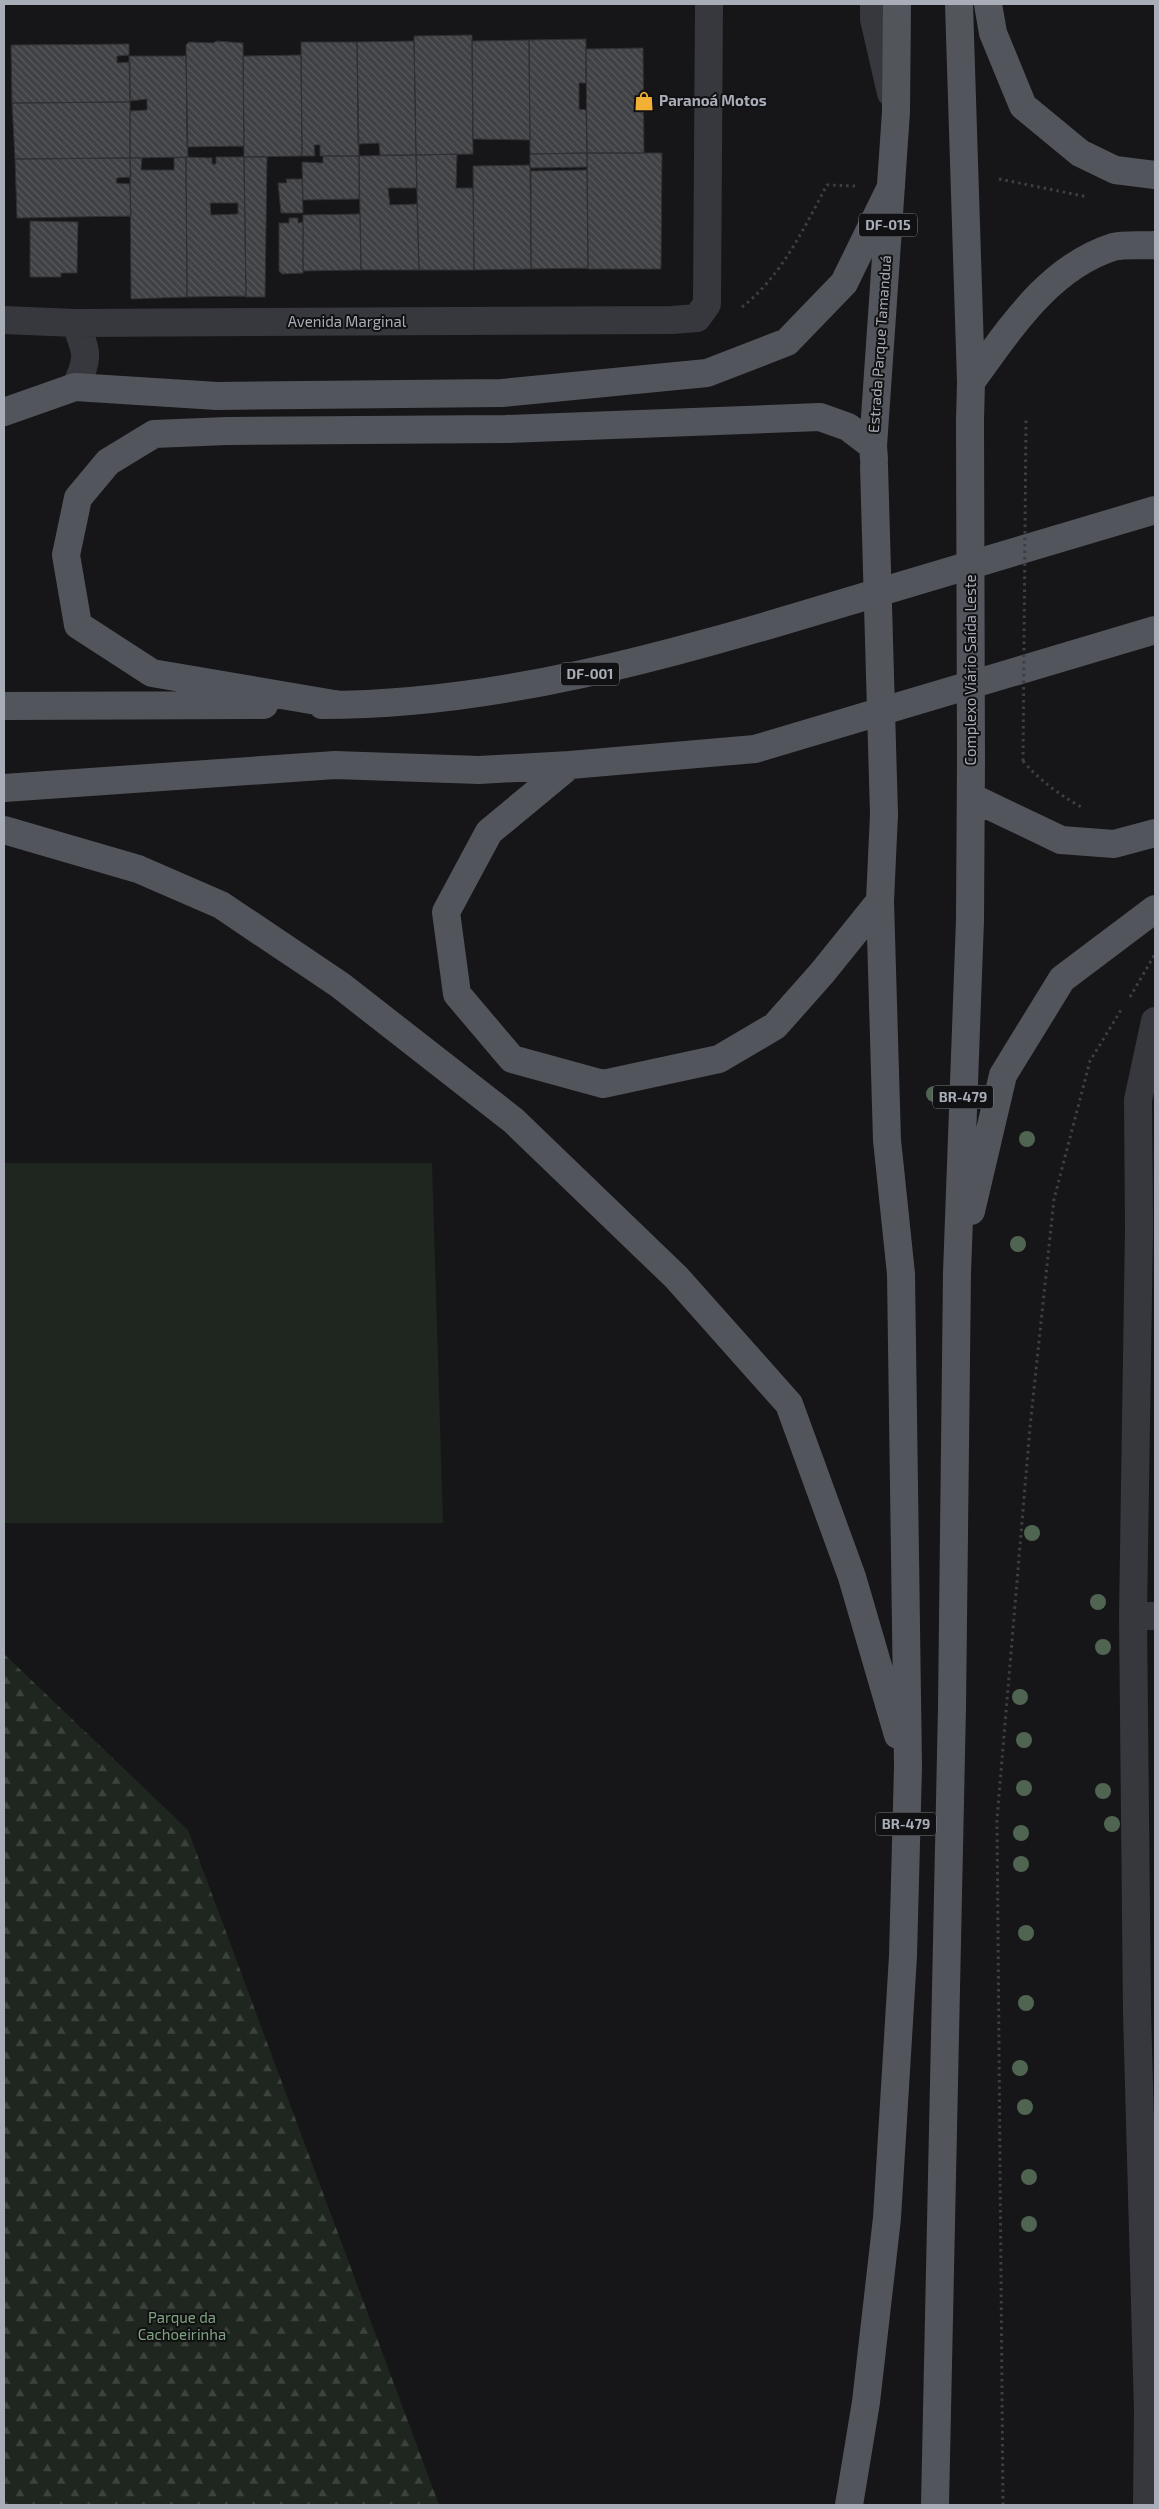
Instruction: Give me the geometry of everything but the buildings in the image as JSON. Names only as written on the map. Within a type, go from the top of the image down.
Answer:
[{"type":"main road","name":"Estrada Parque Tamanduá","points":[[874,456],[896,112],[897,4]]},
{"type":"main road","points":[[959,4],[971,382]]},
{"type":"main road","points":[[988,4],[993,33],[1023,106],[1080,153],[1115,170],[1155,175]]},
{"type":"main road","points":[[4,412],[75,387],[216,396],[502,393],[707,373],[786,342],[844,283],[891,187]]},
{"type":"main road","points":[[971,382],[1025,310],[1067,269],[1114,247],[1155,245]]},
{"type":"main road","name":"Complexo Viário Saída Leste","points":[[957,1273],[970,920],[971,382]]},
{"type":"main road","points":[[340,705],[152,673],[78,624],[66,554],[78,498],[108,462],[154,434],[228,431],[506,429],[820,417],[848,427],[874,456]]},
{"type":"main road","name":"BR-479","points":[[849,2505],[866,2402],[887,2218],[904,1956],[908,1767],[901,1274],[887,1140],[880,901],[884,814],[874,456]]},
{"type":"main road","name":"DF-001","points":[[4,706],[340,705],[462,696],[593,673],[766,626],[1155,510]]},
{"type":"main road","points":[[4,788],[335,765],[479,770],[570,765],[756,749],[1155,630]]},
{"type":"main road","points":[[570,765],[489,832],[446,912],[457,994],[512,1059],[602,1084],[719,1059],[775,1026],[822,974],[880,901]]},
{"type":"main road","points":[[971,797],[1061,840],[1114,844],[1155,833]]},
{"type":"main road","points":[[4,830],[138,870],[221,905],[340,985],[514,1121],[676,1277],[789,1404],[852,1577],[908,1767]]},
{"type":"main road","points":[[957,1273],[1003,1075],[1062,979],[1155,909]]},
{"type":"main road","name":"BR-479","points":[[936,2505],[952,1707],[957,1273]]},
{"type":"street","points":[[696,316],[707,304],[709,4]]},
{"type":"street","points":[[874,4],[874,19],[896,112]]},
{"type":"street","name":"Avenida Marginal","points":[[4,320],[75,323],[696,316]]},
{"type":"street","points":[[75,323],[85,348],[86,367],[75,387]]},
{"type":"street","points":[[1147,2505],[1152,2412],[1146,2012],[1144,1616],[1147,1228],[1138,1100],[1155,1021]]},
{"type":"path","points":[[964,181],[997,179],[1094,198]]},
{"type":"path","points":[[696,316],[737,311],[760,293],[782,263],[827,185],[891,187]]},
{"type":"path","points":[[1026,420],[1024,761],[1035,774],[1059,794],[1085,808]]},
{"type":"path","points":[[1003,2505],[997,1820],[1030,1427],[1054,1199],[1090,1062],[1155,954]]},
{"type":"green space","points":[[4,1163],[432,1163],[443,1523],[4,1523]]},
{"type":"green space","name":"Parque da Cachoeirinha","points":[[4,1654],[188,1830],[439,2505],[4,2505]]},
{"type":"place","name":"Paranoá Motos","points":[[644,101]]}]
